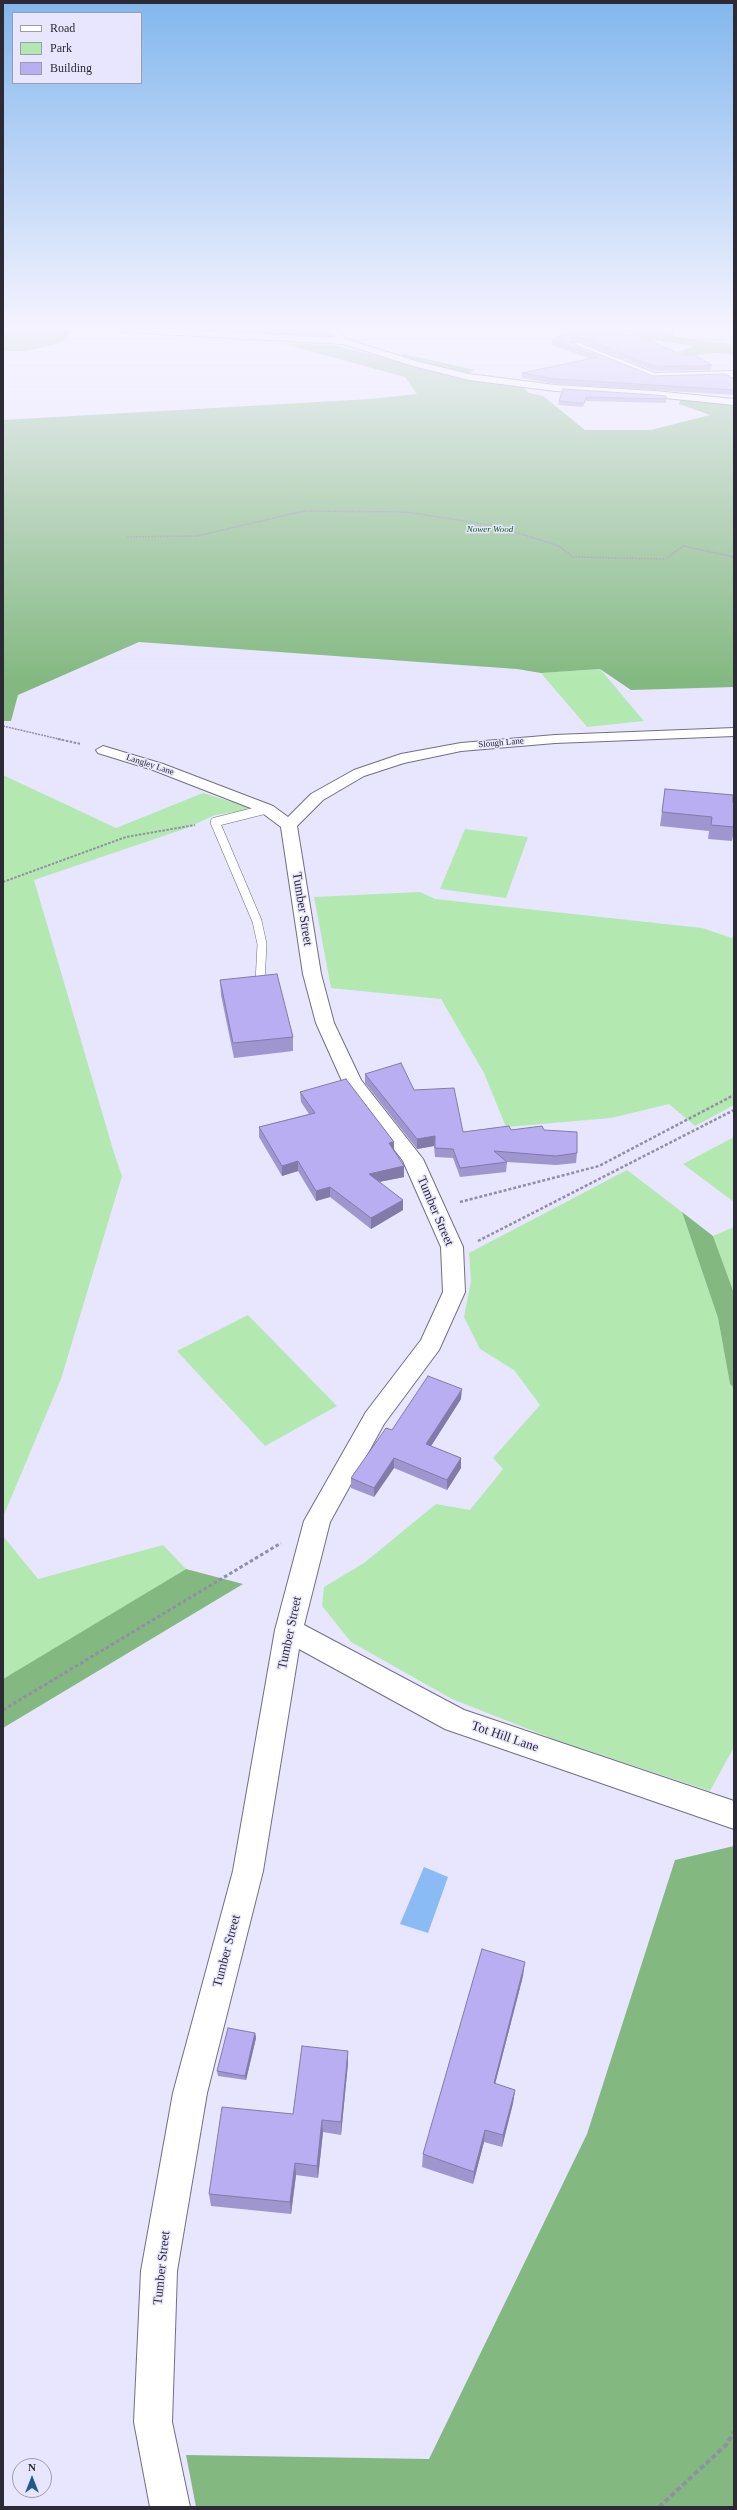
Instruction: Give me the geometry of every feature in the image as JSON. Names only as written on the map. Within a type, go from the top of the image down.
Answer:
[{"type":"street","name":"Slough Lane","points":[[289,825],[317,797],[359,773],[402,759],[461,747],[555,738],[734,732]]},
{"type":"street","name":"Langley Lane","points":[[103,750],[158,767],[267,809],[289,825]]},
{"type":"street","points":[[267,809],[309,805]]},
{"type":"street","name":"Tumber Street","points":[[170,2507],[153,2422],[159,2271],[190,2093],[248,1871],[289,1630],[317,1521],[375,1418],[431,1344],[454,1292],[452,1247],[413,1159],[352,1082],[325,1023],[312,974],[289,825]]},
{"type":"street","name":"Tot Hill Lane","points":[[289,1630],[455,1720],[734,1815]]},
{"type":"lane","points":[[260,982],[262,944],[257,921],[215,822],[267,809]]},
{"type":"path","points":[[127,537],[197,536],[304,512],[406,512],[496,526],[559,546],[572,558],[666,559],[683,546],[734,557]]},
{"type":"path","points":[[3,726],[103,750]]},
{"type":"path","points":[[3,882],[126,837],[215,822]]},
{"type":"path","points":[[435,1208],[599,1166],[734,1096]]},
{"type":"path","points":[[452,1247],[482,1240],[734,1110]]},
{"type":"path","points":[[3,1710],[124,1639],[317,1521]]},
{"type":"path","points":[[659,2507],[726,2445],[734,2432]]},
{"type":"green space","name":"Nower Wood","points":[[3,446],[734,446],[734,687],[631,690],[600,669],[541,673],[517,669],[139,642],[18,695],[11,721],[3,721]]},
{"type":"green space","points":[[600,669],[644,721],[587,727],[541,673]]},
{"type":"green space","points":[[3,775],[116,828],[203,793],[255,809],[215,815],[184,829],[34,880],[122,1176],[61,1379],[3,1517]]},
{"type":"green space","points":[[465,829],[528,837],[506,898],[440,889]]},
{"type":"green space","points":[[420,892],[435,899],[702,928],[732,938],[734,934],[734,1105],[695,1126],[669,1104],[611,1118],[506,1127],[484,1073],[441,999],[331,988],[314,897]]},
{"type":"green space","points":[[734,1137],[734,1202],[683,1164]]},
{"type":"green space","points":[[627,1170],[682,1212],[718,1318],[730,1384],[734,1388],[734,1747],[710,1791],[556,1740],[452,1699],[351,1642],[322,1606],[324,1587],[364,1563],[436,1504],[470,1510],[503,1469],[493,1458],[540,1405],[514,1370],[480,1349],[464,1317],[471,1281],[469,1253]]},
{"type":"green space","points":[[682,1212],[713,1236],[734,1293],[734,1388],[730,1384],[718,1318]]},
{"type":"green space","points":[[734,1227],[734,1293],[713,1236]]},
{"type":"green space","points":[[248,1315],[337,1406],[265,1446],[177,1351]]},
{"type":"green space","points":[[3,1536],[38,1579],[163,1545],[186,1569],[3,1679]]},
{"type":"green space","points":[[186,1569],[243,1584],[3,1728],[3,1679]]},
{"type":"green space","points":[[734,1846],[734,2507],[196,2507],[186,2455],[429,2459],[587,2134],[675,1860]]},
{"type":"water","points":[[424,1867],[448,1877],[428,1933],[400,1924]]},
{"type":"building","points":[[665,789],[733,795],[734,827],[711,825],[712,817],[662,812]]},
{"type":"building","points":[[277,974],[293,1037],[233,1043],[220,980]]},
{"type":"building","points":[[401,1063],[414,1090],[454,1088],[463,1132],[509,1126],[511,1130],[542,1126],[544,1130],[577,1132],[577,1153],[556,1156],[494,1151],[507,1162],[460,1168],[453,1149],[435,1148],[435,1136],[417,1139],[365,1074]]},
{"type":"building","points":[[346,1079],[394,1142],[389,1143],[404,1166],[369,1174],[403,1200],[371,1218],[330,1187],[316,1191],[298,1161],[282,1166],[259,1127],[315,1113],[300,1092]]},
{"type":"building","points":[[428,1376],[462,1389],[426,1444],[461,1458],[447,1480],[394,1458],[374,1488],[351,1478],[386,1428],[392,1430]]},
{"type":"building","points":[[482,1949],[525,1962],[494,2083],[515,2090],[503,2135],[485,2130],[474,2172],[423,2154]]},
{"type":"building","points":[[228,2028],[255,2033],[245,2076],[217,2071]]},
{"type":"building","points":[[302,2046],[348,2051],[341,2122],[322,2120],[317,2166],[295,2163],[290,2202],[209,2194],[222,2107],[293,2114]]}]
